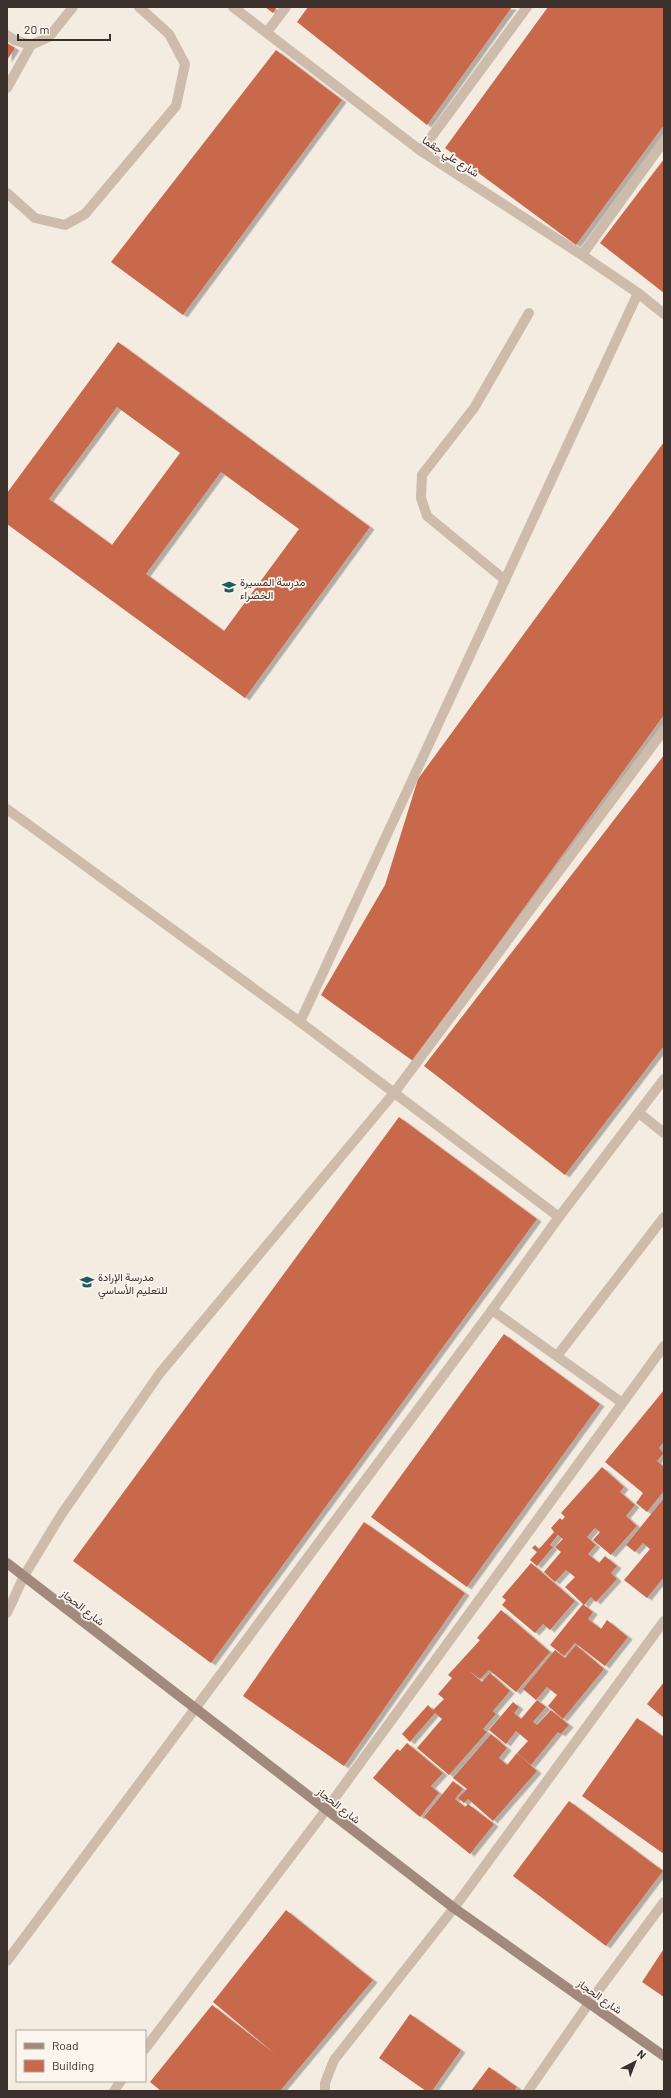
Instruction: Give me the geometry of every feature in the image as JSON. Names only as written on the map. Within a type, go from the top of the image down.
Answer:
[{"type":"main road","name":"شارع الحجاز","points":[[7,1563],[454,1908],[664,2056]]},
{"type":"street","points":[[7,88],[31,45],[49,37],[73,7]]},
{"type":"street","points":[[7,193],[35,218],[65,224],[85,214],[176,106],[185,64],[169,34],[139,7]]},
{"type":"street","name":"شارع علي جقما","points":[[233,7],[421,151],[582,255],[638,293],[664,314]]},
{"type":"street","points":[[267,32],[286,7]]},
{"type":"street","points":[[421,151],[527,7]]},
{"type":"street","points":[[7,35],[14,40],[31,45]]},
{"type":"street","points":[[582,255],[664,141]]},
{"type":"street","points":[[300,1022],[638,293]]},
{"type":"street","points":[[505,580],[427,516],[421,498],[422,475],[474,408],[529,314]]},
{"type":"street","points":[[7,1613],[24,1576],[62,1515],[160,1373],[394,1093],[664,730]]},
{"type":"street","points":[[7,809],[300,1022],[559,1217]]},
{"type":"street","points":[[7,1961],[196,1709],[492,1310],[559,1217],[664,1079]]},
{"type":"street","points":[[639,1113],[664,1133]]},
{"type":"street","points":[[557,1356],[664,1217]]},
{"type":"street","points":[[492,1310],[621,1402]]},
{"type":"street","points":[[146,2048],[326,1810],[621,1402],[664,1346]]},
{"type":"street","points":[[332,2091],[325,2087],[334,2060],[454,1908],[664,1621]]},
{"type":"street","points":[[528,2091],[589,2003],[664,1902]]},
{"type":"street","points":[[114,2091],[120,2082]]},
{"type":"building","points":[[265,7],[277,7],[273,13]]},
{"type":"building","points":[[308,7],[512,7],[427,125],[297,22]]},
{"type":"building","points":[[548,7],[664,7],[664,125],[576,245],[445,148]]},
{"type":"building","points":[[7,43],[15,48],[7,60]]},
{"type":"building","points":[[276,50],[342,100],[183,315],[111,262]]},
{"type":"building","points":[[664,159],[664,293],[600,243]]},
{"type":"building","points":[[118,342],[370,527],[245,698],[7,524],[7,493]],"holes":[[[117,407],[180,453],[112,545],[49,499]],[[221,472],[299,529],[224,631],[146,574]]]},
{"type":"building","points":[[664,442],[664,715],[413,1061],[321,995],[385,885],[418,779]]},
{"type":"building","points":[[664,755],[664,1046],[565,1175],[424,1066]]},
{"type":"building","points":[[399,1117],[537,1219],[211,1663],[73,1561]]},
{"type":"building","points":[[504,1334],[600,1404],[467,1587],[371,1517]]},
{"type":"building","points":[[664,1390],[664,1442],[659,1448],[664,1453],[657,1461],[664,1467],[664,1491],[647,1512],[636,1503],[643,1493],[605,1462]]},
{"type":"building","points":[[602,1467],[624,1487],[620,1492],[635,1505],[626,1516],[637,1526],[611,1555],[593,1540],[600,1532],[595,1528],[587,1537],[596,1545],[588,1554],[599,1563],[605,1556],[617,1566],[611,1573],[617,1579],[596,1602],[591,1597],[584,1605],[593,1612],[588,1619],[601,1629],[607,1620],[628,1637],[605,1666],[575,1643],[564,1656],[550,1645],[583,1604],[565,1587],[575,1577],[566,1570],[555,1582],[544,1572],[561,1552],[555,1547],[563,1539],[558,1535],[550,1545],[553,1547],[537,1566],[530,1560],[537,1552],[532,1548],[535,1545],[539,1549],[554,1532],[551,1528],[560,1518],[562,1520],[565,1517],[561,1513]]},
{"type":"building","points":[[664,1498],[664,1577],[647,1598],[624,1580],[650,1549],[643,1543],[635,1552],[626,1545]]},
{"type":"building","points":[[364,1522],[465,1593],[344,1766],[243,1696]]},
{"type":"building","points":[[531,1563],[575,1601],[550,1630],[543,1624],[535,1633],[502,1605],[506,1600],[502,1597]]},
{"type":"building","points":[[501,1610],[550,1652],[516,1692],[489,1670],[480,1679],[468,1670],[482,1682],[490,1673],[510,1691],[493,1711],[496,1714],[483,1729],[487,1732],[449,1775],[417,1748],[442,1719],[435,1713],[410,1742],[402,1734],[428,1705],[433,1710],[444,1699],[438,1694],[452,1678],[448,1675],[480,1640],[477,1638]]},
{"type":"building","points":[[576,1645],[604,1669],[563,1719],[548,1706],[557,1695],[547,1687],[536,1700],[523,1689],[555,1650],[565,1658]]},
{"type":"building","points":[[664,1682],[664,1718],[647,1704]]},
{"type":"building","points":[[537,1700],[546,1707],[533,1722],[537,1725],[551,1710],[569,1725],[561,1734],[558,1732],[531,1765],[517,1753],[528,1741],[516,1731],[506,1744],[489,1730],[513,1702],[519,1707],[514,1713],[521,1719]]},
{"type":"building","points":[[637,1718],[664,1737],[664,1854],[582,1796]]},
{"type":"building","points":[[491,1734],[507,1748],[499,1758],[507,1765],[517,1753],[537,1771],[493,1821],[468,1799],[464,1803],[458,1798],[467,1789],[453,1778]]},
{"type":"building","points":[[407,1743],[443,1773],[431,1786],[439,1793],[420,1817],[373,1778],[397,1749],[400,1751]]},
{"type":"building","points":[[453,1781],[463,1789],[455,1799],[465,1807],[468,1804],[494,1824],[470,1854],[424,1817]]},
{"type":"building","points":[[569,1801],[663,1871],[606,1946],[513,1876]]},
{"type":"building","points":[[286,1910],[373,1980],[280,2091],[161,2091],[150,2082],[212,2005],[275,2054],[213,2002]]},
{"type":"building","points":[[663,1950],[664,1951],[664,1997],[642,1982]]},
{"type":"building","points":[[410,2014],[461,2050],[432,2091],[426,2091],[379,2058]]},
{"type":"building","points":[[489,2067],[517,2087],[514,2091],[471,2091]]},
{"type":"place","name":"مدرسة المسيرة الخضراء","points":[[229,587]]},
{"type":"place","name":"مدرسة الإرادة للتعليم الأساسي","points":[[87,1282]]}]
